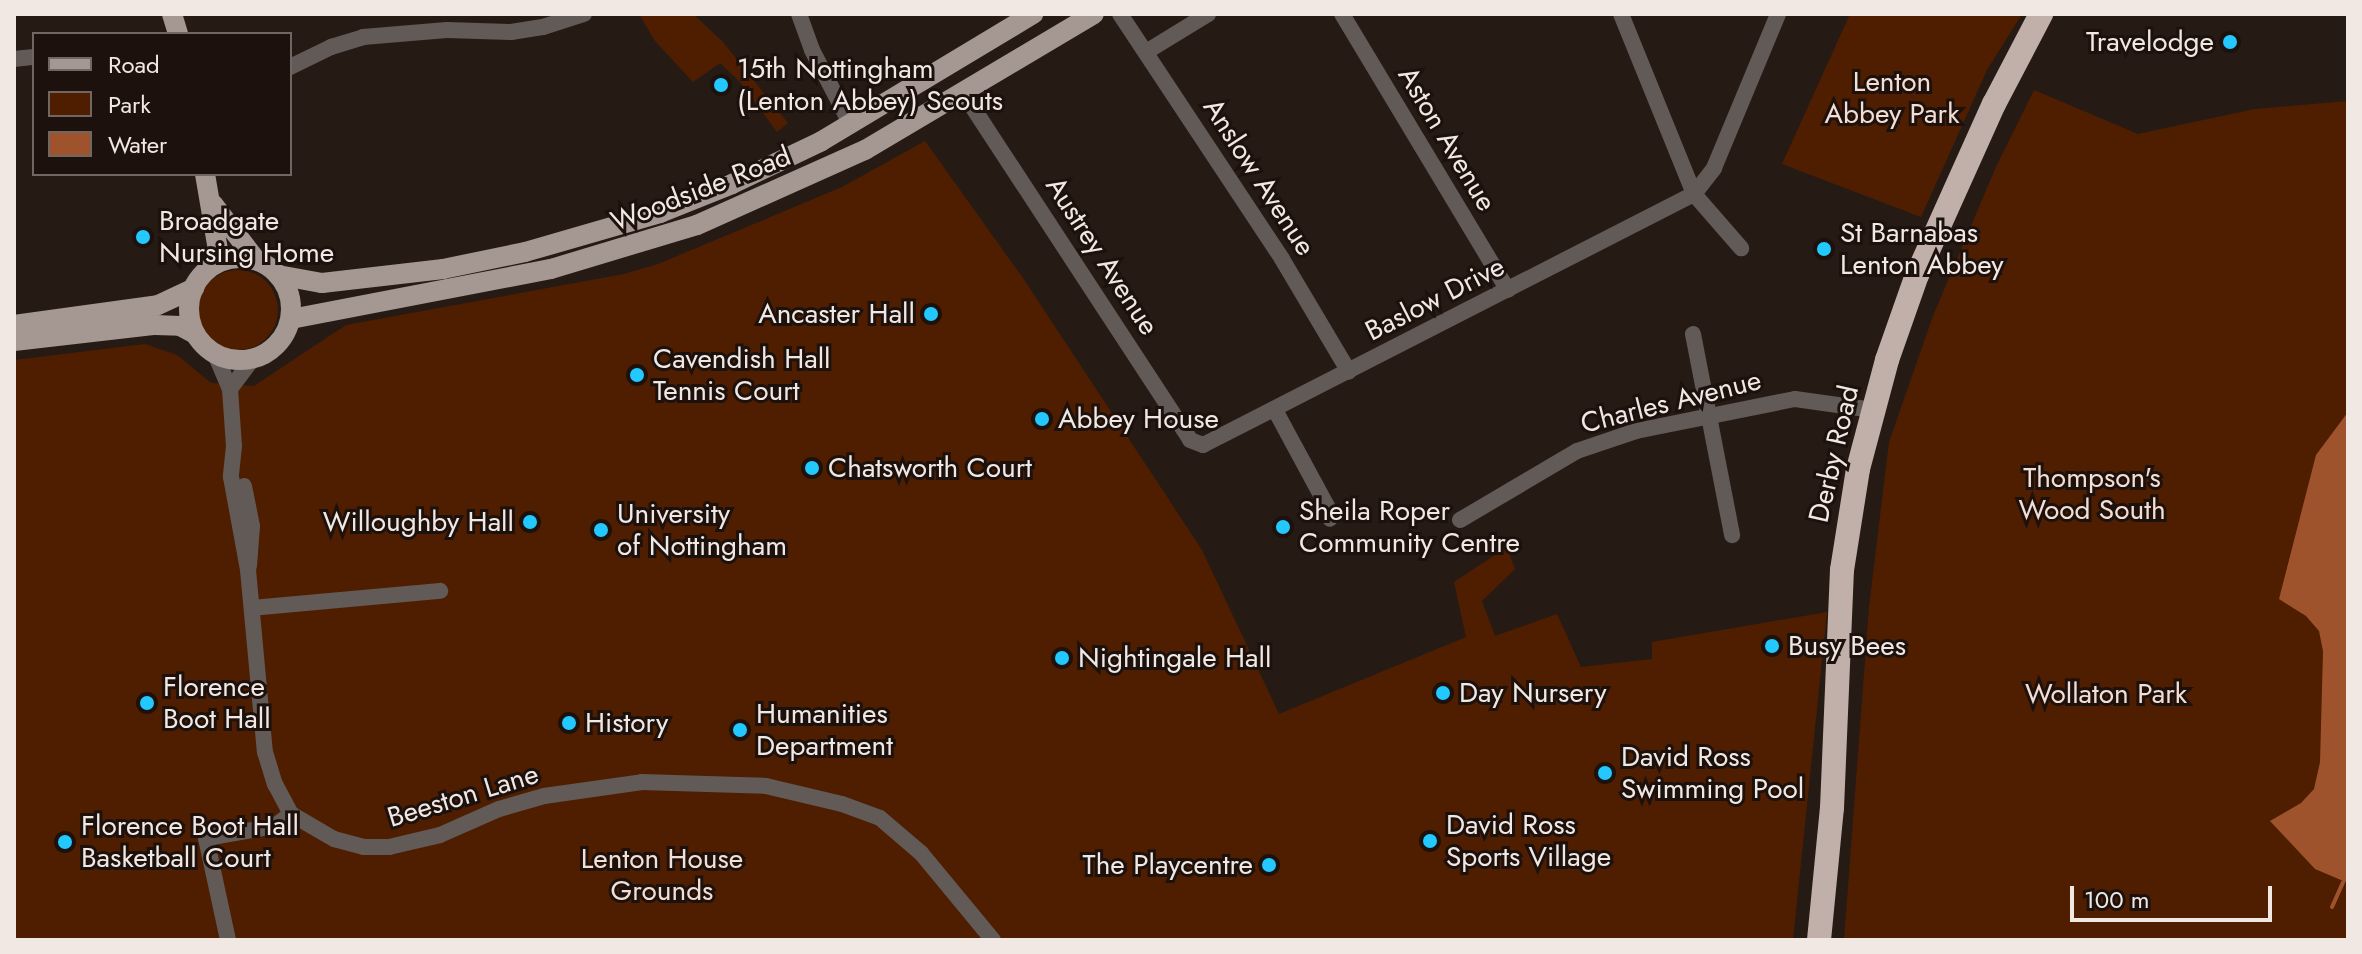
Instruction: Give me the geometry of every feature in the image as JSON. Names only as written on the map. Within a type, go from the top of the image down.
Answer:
[{"type":"highway","name":"Derby Road","points":[[1819,940],[1832,808],[1845,531],[1873,410],[1917,275],[1994,104],[2041,14]]},
{"type":"main road","name":"Woodside Road","points":[[278,275],[322,283],[443,269],[604,232],[732,184],[851,125],[1033,14]]},
{"type":"main road","name":"Woodside Road","points":[[291,319],[551,269],[646,243],[742,208],[865,150],[964,94],[1094,14]]},
{"type":"main road","points":[[851,125],[865,150]]},
{"type":"main road","points":[[205,176],[220,262]]},
{"type":"main road","points":[[14,341],[155,325],[180,326],[195,334],[215,354],[231,360],[253,359],[280,341],[291,319],[290,295],[278,275],[256,260],[211,201]]},
{"type":"main road","points":[[195,334],[189,315],[194,288],[205,272],[220,262],[238,258],[256,260]]},
{"type":"main road","points":[[14,325],[158,305],[194,288]]},
{"type":"street","points":[[292,66],[331,47],[363,37],[447,30],[511,32],[543,27],[584,14]]},
{"type":"street","points":[[799,14],[812,50],[851,125]]},
{"type":"street","name":"Anslow Avenue","points":[[1120,14],[1282,259],[1349,372]]},
{"type":"street","points":[[1146,52],[1208,14]]},
{"type":"street","name":"Aston Avenue","points":[[1342,14],[1508,290]]},
{"type":"street","points":[[1621,14],[1694,194],[1741,248]]},
{"type":"street","points":[[1694,194],[1714,168],[1778,14]]},
{"type":"street","name":"Austrey Avenue","points":[[964,94],[1190,440],[1198,445]]},
{"type":"street","name":"Baslow Drive","points":[[1198,445],[1275,410],[1694,194]]},
{"type":"street","points":[[1693,334],[1732,535]]},
{"type":"street","points":[[215,354],[230,389],[234,446],[252,526],[252,608],[265,752],[275,784],[291,814],[275,826],[206,838],[228,940]]},
{"type":"street","points":[[230,389],[253,359]]},
{"type":"street","name":"Charles Avenue","points":[[1460,520],[1488,494],[1588,446],[1709,416],[1807,398],[1873,410]]},
{"type":"street","points":[[1275,410],[1327,506],[1330,519]]},
{"type":"street","points":[[234,446],[231,477],[250,564]]},
{"type":"street","points":[[252,608],[440,591]]},
{"type":"street","name":"Beeston Lane","points":[[291,814],[334,839],[364,847],[389,847],[440,835],[499,809],[544,796],[642,782],[766,786],[842,804],[880,818],[921,853],[993,940]]},
{"type":"green space","points":[[639,14],[693,14],[722,41],[788,123],[777,132],[740,82],[720,63],[693,82],[655,41]]},
{"type":"green space","name":"Lenton Abbey Park","points":[[1850,14],[2022,14],[1987,70],[1921,217],[1782,164]]},
{"type":"green space","name":"Wollaton Park","points":[[2034,90],[2138,134],[2255,109],[2348,101],[2348,940],[1844,940],[1869,607],[1889,442],[1933,316],[1995,169]]},
{"type":"green space","name":"University of Nottingham","points":[[925,141],[1025,281],[1202,550],[1279,714],[1466,637],[1454,582],[1507,547],[1515,569],[1482,601],[1495,636],[1557,614],[1581,667],[1652,659],[1652,642],[1827,612],[1793,940],[14,940],[14,360],[145,344],[177,355],[211,383],[254,386],[346,325],[624,274],[658,264],[842,187]]},
{"type":"green space","points":[[238,270],[253,273],[266,282],[275,295],[278,310],[275,325],[266,338],[253,347],[238,350],[223,347],[210,338],[201,325],[198,310],[201,295],[210,282],[223,273]]},
{"type":"water","points":[[2348,412],[2348,883],[2315,869],[2270,821],[2301,803],[2314,789],[2320,762],[2323,651],[2319,631],[2306,616],[2279,599],[2316,455]]},
{"type":"waterway","points":[[2332,907],[2343,882]]},
{"type":"place","name":"Travelodge","points":[[2230,42]]},
{"type":"place","name":"15th Nottingham (Lenton Abbey) Scouts","points":[[721,85]]},
{"type":"place","name":"Broadgate Nursing Home","points":[[143,237]]},
{"type":"place","name":"St Barnabas Lenton Abbey","points":[[1824,249]]},
{"type":"place","name":"Ancaster Hall","points":[[931,314]]},
{"type":"place","name":"Cavendish Hall Tennis Court","points":[[637,375]]},
{"type":"place","name":"Abbey House","points":[[1042,419]]},
{"type":"place","name":"Chatsworth Court","points":[[812,468]]},
{"type":"place","name":"Willoughby Hall","points":[[530,522]]},
{"type":"place","name":"Sheila Roper Community Centre","points":[[1283,527]]},
{"type":"place","name":"University of Nottingham","points":[[601,530]]},
{"type":"place","name":"Busy Bees","points":[[1772,646]]},
{"type":"place","name":"Nightingale Hall","points":[[1062,658]]},
{"type":"place","name":"Day Nursery","points":[[1443,693]]},
{"type":"place","name":"Florence Boot Hall","points":[[147,703]]},
{"type":"place","name":"History","points":[[569,723]]},
{"type":"place","name":"Humanities Department","points":[[740,730]]},
{"type":"place","name":"David Ross Swimming Pool","points":[[1605,773]]},
{"type":"place","name":"David Ross Sports Village","points":[[1430,841]]},
{"type":"place","name":"Florence Boot Hall Basketball Court","points":[[65,842]]},
{"type":"place","name":"The Playcentre","points":[[1269,865]]},
{"type":"park label","name":"Thompson's Wood South","points":[[2092,494]]},
{"type":"park label","name":"Lenton House Grounds","points":[[662,875]]}]
